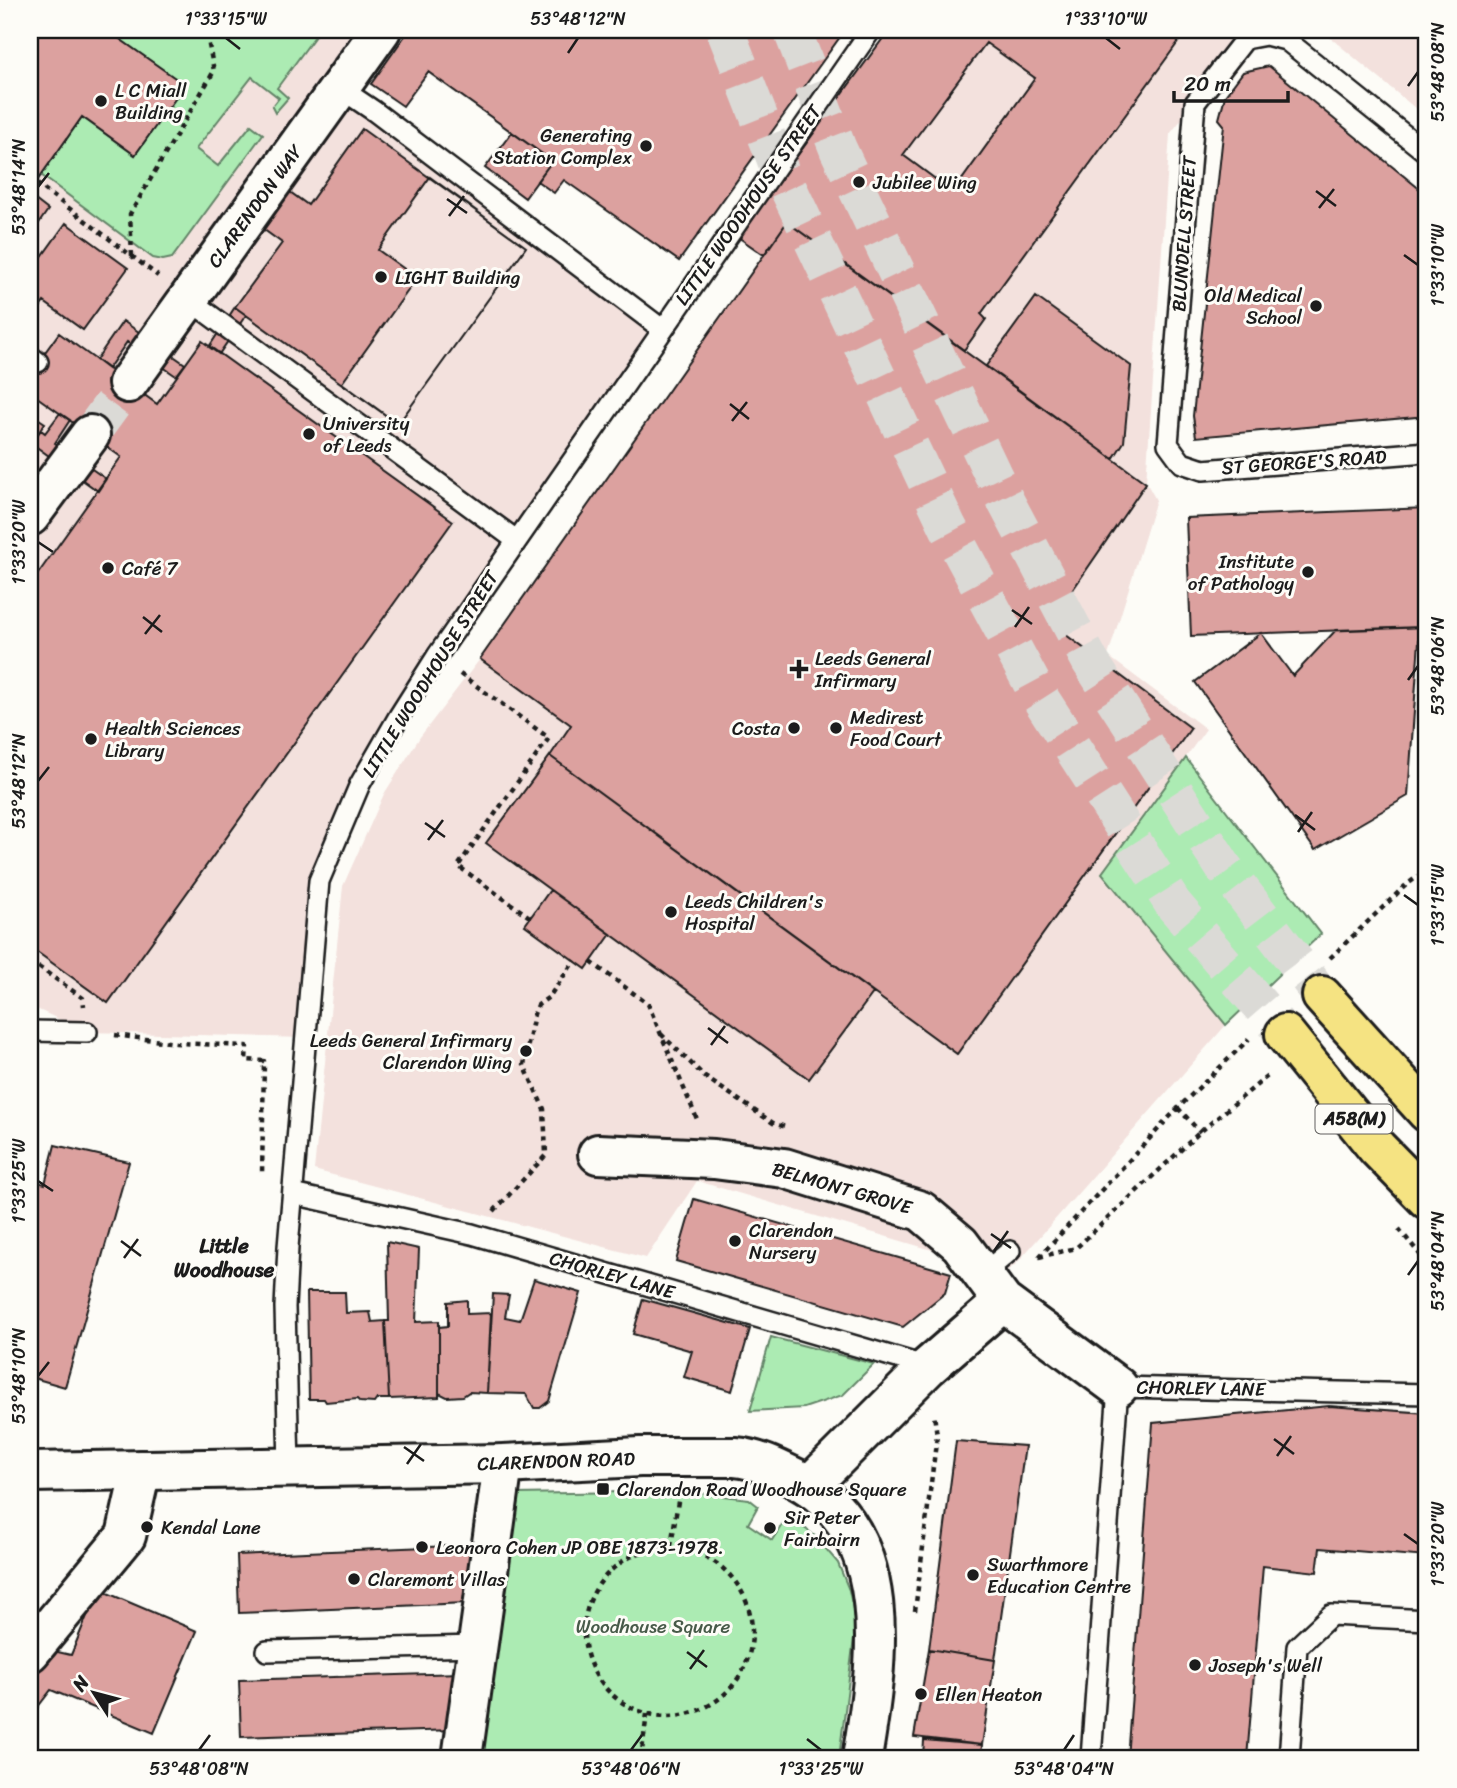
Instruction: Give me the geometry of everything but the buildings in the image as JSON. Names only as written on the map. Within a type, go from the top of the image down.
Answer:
[{"type":"highway","name":"A58(M)","points":[[1322,996],[1427,1112]]},
{"type":"highway","name":"A58(M)","points":[[1285,1034],[1377,1148],[1427,1199]]},
{"type":"street","name":"CLARENDON WAY","points":[[128,383],[381,30]]},
{"type":"street","points":[[30,516],[90,435]]},
{"type":"street","name":"BELMONT GROVE","points":[[598,1154],[714,1158],[784,1168],[921,1211],[999,1276]]},
{"type":"street","points":[[862,1758],[877,1636],[873,1593],[862,1554],[851,1530],[834,1507],[809,1486],[928,1367],[999,1276]]},
{"type":"street","name":"CHORLEY LANE","points":[[999,1276],[1118,1387]]},
{"type":"street","name":"CLARENDON ROAD","points":[[30,1472],[503,1464],[640,1457],[749,1458],[809,1486]]},
{"type":"street","points":[[462,1758],[503,1464]]},
{"type":"street","points":[[30,1652],[125,1536],[141,1470]]},
{"type":"lane","name":"LITTLE WOODHOUSE STREET","points":[[289,1467],[285,1307],[301,1071],[319,881],[360,784],[399,716],[516,540],[871,30]]},
{"type":"lane","name":"BLUNDELL STREET","points":[[1182,463],[1168,444],[1195,103],[1245,39],[1266,36],[1286,40],[1427,153]]},
{"type":"lane","points":[[340,88],[374,111],[512,226],[662,328]]},
{"type":"lane","points":[[188,299],[516,540]]},
{"type":"lane","name":"ST GEORGE'S ROAD","points":[[1182,463],[1203,470],[1427,452]]},
{"type":"lane","points":[[30,1031],[87,1032]]},
{"type":"lane","name":"CHORLEY LANE","points":[[293,1194],[472,1234],[928,1367]]},
{"type":"lane","points":[[1091,1758],[1118,1387]]},
{"type":"lane","name":"CHORLEY LANE","points":[[1118,1387],[1427,1394]]},
{"type":"lane","points":[[1289,1758],[1297,1647],[1331,1615],[1427,1620]]},
{"type":"lane","points":[[267,1651],[478,1646]]},
{"type":"path","points":[[132,256],[130,214],[214,71],[206,30]]},
{"type":"path","points":[[36,183],[188,299]]},
{"type":"path","points":[[466,678],[549,738],[458,866],[531,918]]},
{"type":"path","points":[[1341,947],[1406,885],[1427,870]]},
{"type":"path","points":[[472,1234],[546,1155],[544,1109],[524,1065],[538,1005],[549,997],[575,960]]},
{"type":"path","points":[[30,961],[83,998],[87,1032],[176,1043],[247,1046],[246,1060],[264,1061],[262,1186]]},
{"type":"path","points":[[591,962],[648,1004],[714,1158]]},
{"type":"path","points":[[1039,1257],[1178,1108],[1240,1047]]},
{"type":"path","points":[[999,1276],[1039,1257],[1076,1248],[1200,1132],[1269,1073],[1278,1084]]},
{"type":"path","points":[[1178,1108],[1200,1132]]},
{"type":"path","points":[[1392,1221],[1427,1263]]},
{"type":"path","points":[[914,1623],[937,1435],[928,1367]]},
{"type":"path","points":[[671,1546],[685,1459]]},
{"type":"path","points":[[671,1546],[699,1552],[723,1567],[742,1589],[751,1615],[752,1644],[743,1671],[726,1693],[703,1709],[676,1716],[647,1714],[622,1704],[601,1685],[587,1661],[583,1633],[586,1606],[599,1581],[619,1562],[644,1550],[671,1546]]},
{"type":"path","points":[[641,1758],[647,1714]]},
{"type":"shaded area","name":"University of Leeds","points":[[30,30],[381,30],[340,88],[662,329],[437,656],[319,881],[305,1038],[87,1032],[30,1006]]},
{"type":"shaded area","name":"Leeds General Infirmary","points":[[889,30],[1252,30],[1170,134],[1146,482],[1156,500],[1108,656],[1206,729],[1103,873],[1226,1025],[1015,1265],[972,1296],[949,1255],[697,1181],[646,1258],[314,1170],[343,886],[384,794],[420,737],[480,659],[764,256],[738,237]]},
{"type":"shaded area","points":[[1321,30],[1427,30],[1427,118]]},
{"type":"green space","points":[[107,30],[318,32],[277,88],[288,98],[275,113],[272,107],[279,98],[252,77],[196,149],[218,166],[251,125],[263,134],[172,258],[153,258],[41,175],[82,117],[135,155],[184,85]]},
{"type":"green space","points":[[1186,758],[1321,934],[1226,1025],[1102,873]]},
{"type":"green space","points":[[771,1337],[874,1364],[843,1395],[804,1408],[750,1411]]},
{"type":"green space","name":"Woodhouse Square","points":[[679,1491],[749,1499],[758,1506],[748,1524],[772,1540],[785,1520],[797,1522],[816,1537],[838,1563],[849,1590],[856,1622],[839,1758],[540,1758],[482,1751],[517,1494]]},
{"type":"tunnel","points":[[725,30],[781,173],[948,527],[1037,693],[1173,904],[1285,1034]]},
{"type":"tunnel","points":[[792,30],[838,149],[1005,500],[1090,661],[1224,868],[1322,996]]},
{"type":"tunnel","points":[[90,435],[128,383]]},
{"type":"place","name":"L C Miall Building","points":[[101,101]]},
{"type":"place","name":"Generating Station Complex","points":[[646,146]]},
{"type":"place","name":"Jubilee Wing","points":[[859,182]]},
{"type":"place","name":"LIGHT Building","points":[[381,277]]},
{"type":"place","name":"Old Medical School","points":[[1316,306]]},
{"type":"place","name":"University of Leeds","points":[[309,434]]},
{"type":"place","name":"Café 7","points":[[108,568]]},
{"type":"place","name":"Institute of Pathology","points":[[1308,572]]},
{"type":"place","name":"Leeds General Infirmary","points":[[799,669]]},
{"type":"place","name":"Costa","points":[[794,728]]},
{"type":"place","name":"Medirest Food Court","points":[[836,728]]},
{"type":"place","name":"Health Sciences Library","points":[[91,739]]},
{"type":"place","name":"Leeds Children's Hospital","points":[[671,912]]},
{"type":"place","name":"Leeds General Infirmary Clarendon Wing","points":[[526,1051]]},
{"type":"place","name":"Clarendon Nursery","points":[[735,1241]]},
{"type":"place","name":"Clarendon Road Woodhouse Square","points":[[603,1489]]},
{"type":"place","name":"Kendal Lane","points":[[147,1527]]},
{"type":"place","name":"Sir Peter Fairbairn","points":[[770,1528]]},
{"type":"place","name":"Leonora Cohen JP OBE 1873-1978.","points":[[422,1547]]},
{"type":"place","name":"Swarthmore Education Centre","points":[[973,1575]]},
{"type":"place","name":"Claremont Villas","points":[[354,1579]]},
{"type":"place","name":"Joseph's Well","points":[[1195,1665]]},
{"type":"place","name":"Ellen Heaton","points":[[921,1694]]},
{"type":"district","name":"Little Woodhouse","points":[[224,1258]]}]
